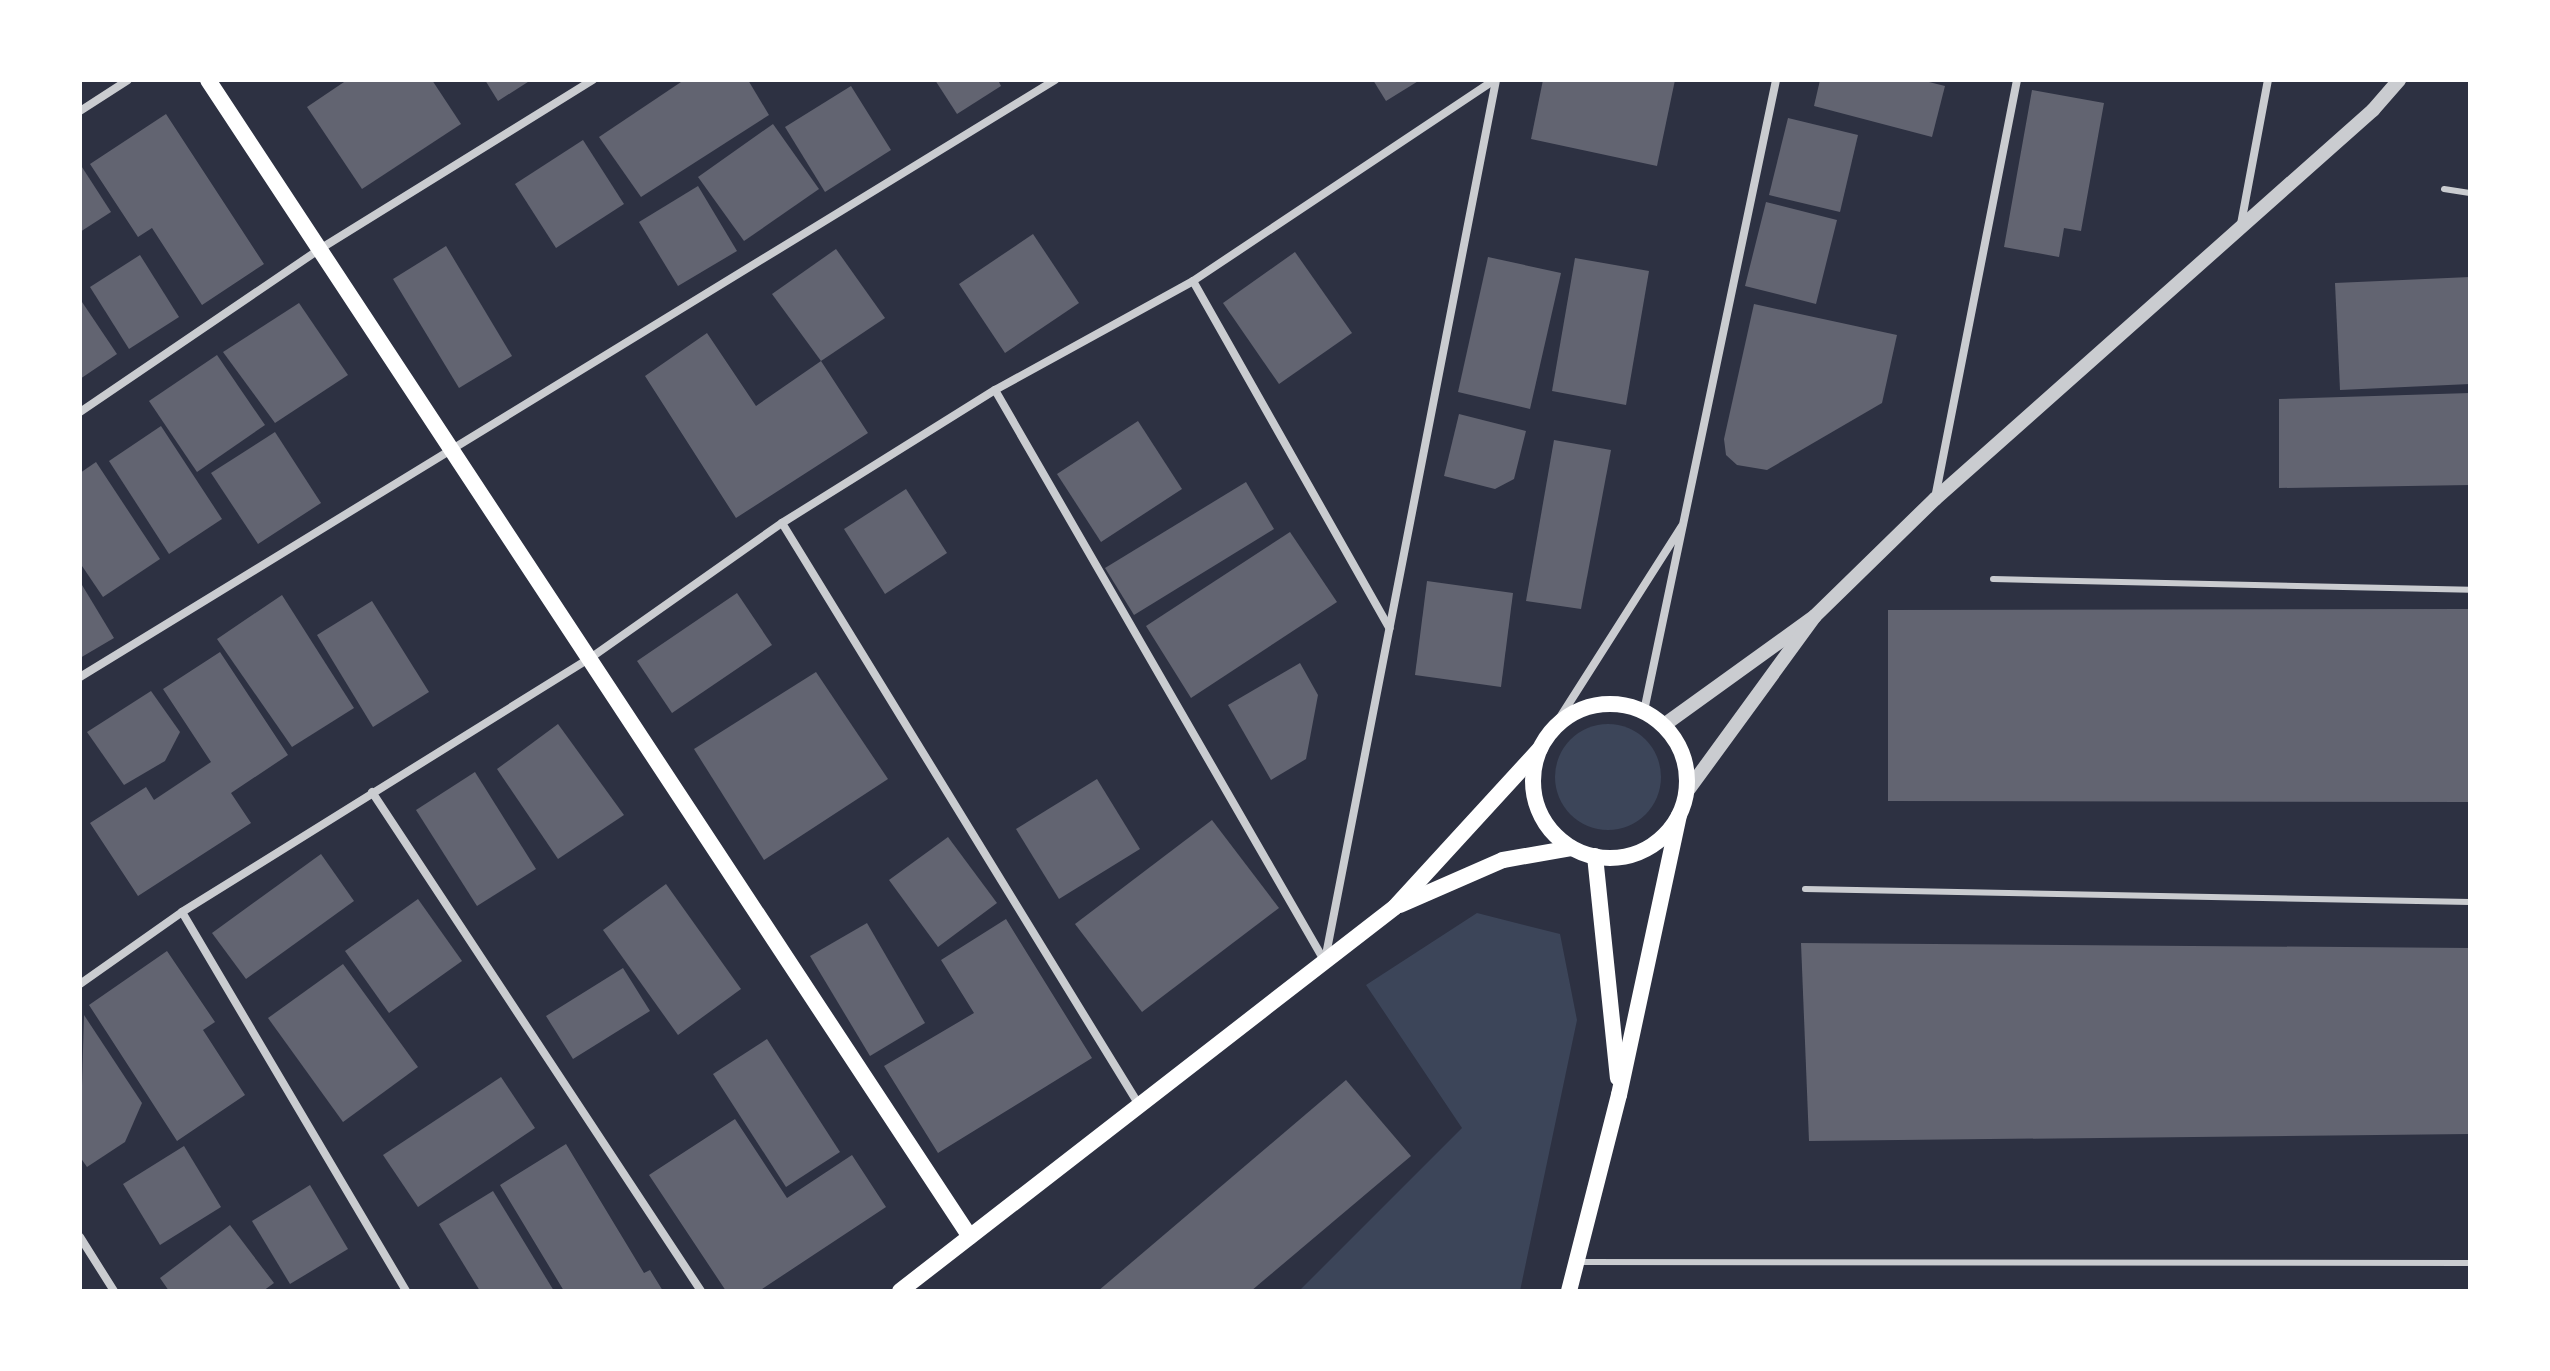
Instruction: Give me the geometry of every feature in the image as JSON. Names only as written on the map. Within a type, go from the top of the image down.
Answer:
[{"type":"main road","points":[[208,80],[970,1237]]},
{"type":"main road","points":[[900,1291],[1395,907],[1540,749],[1552,730],[1571,714],[1595,705],[1620,704],[1644,711],[1664,725],[1686,768],[1686,793],[1619,1095],[1569,1291]]},
{"type":"main road","points":[[1540,749],[1534,770],[1537,804],[1554,834],[1571,848],[1595,856],[1644,850],[1664,836],[1679,816]]},
{"type":"main road","points":[[1395,907],[1503,860],[1571,848]]},
{"type":"main road","points":[[1595,856],[1619,1095]]},
{"type":"street","points":[[80,111],[128,80]]},
{"type":"street","points":[[80,412],[320,249],[593,80]]},
{"type":"street","points":[[80,677],[449,448],[1055,80]]},
{"type":"street","points":[[80,984],[182,912],[589,659],[782,523],[995,390],[1193,281],[1495,80]]},
{"type":"street","points":[[1324,961],[1495,80]]},
{"type":"street","points":[[1644,711],[1687,518],[1776,80]]},
{"type":"street","points":[[1935,499],[2017,80]]},
{"type":"street","points":[[2240,229],[2268,80]]},
{"type":"street","points":[[1664,725],[1815,616],[1935,499],[2240,229],[2399,80]]},
{"type":"street","points":[[1193,281],[1389,628]]},
{"type":"street","points":[[995,390],[1324,961]]},
{"type":"street","points":[[1552,730],[1687,518]]},
{"type":"street","points":[[782,523],[1139,1105]]},
{"type":"street","points":[[1686,793],[1815,616]]},
{"type":"street","points":[[372,792],[701,1291]]},
{"type":"street","points":[[182,912],[406,1291]]},
{"type":"street","points":[[80,1237],[114,1291]]},
{"type":"lane","points":[[2444,189],[2470,193]]},
{"type":"lane","points":[[1993,579],[2470,590]]},
{"type":"lane","points":[[1805,889],[2470,902]]},
{"type":"lane","points":[[1575,1262],[1809,1259],[2470,1263]]},
{"type":"shaded area","points":[[1608,724],[1628,728],[1645,740],[1657,757],[1661,777],[1657,797],[1645,814],[1628,826],[1608,830],[1588,826],[1571,814],[1559,797],[1555,777],[1559,757],[1571,740],[1588,728]]},
{"type":"shaded area","points":[[1477,913],[1560,934],[1577,1020],[1520,1291],[1299,1291],[1462,1128],[1366,985]]},
{"type":"building","points":[[347,80],[432,80],[461,124],[362,189],[307,107]]},
{"type":"building","points":[[485,80],[531,80],[498,101]]},
{"type":"building","points":[[684,80],[748,80],[769,115],[641,197],[599,137]]},
{"type":"building","points":[[935,80],[998,80],[1001,86],[957,114]]},
{"type":"building","points":[[1373,80],[1420,80],[1386,101]]},
{"type":"building","points":[[1543,80],[1675,80],[1657,166],[1531,139]]},
{"type":"building","points":[[1820,80],[1921,80],[1945,86],[1932,137],[1814,106]]},
{"type":"building","points":[[851,86],[891,150],[825,192],[785,127]]},
{"type":"building","points":[[2032,90],[2104,103],[2081,231],[2064,228],[2059,257],[2004,247]]},
{"type":"building","points":[[166,114],[264,264],[202,305],[152,228],[138,237],[90,164]]},
{"type":"building","points":[[1788,118],[1858,135],[1840,212],[1769,195]]},
{"type":"building","points":[[773,124],[819,189],[744,241],[698,177]]},
{"type":"building","points":[[583,140],[624,204],[556,248],[515,184]]},
{"type":"building","points":[[80,164],[111,212],[80,232]]},
{"type":"building","points":[[698,186],[737,251],[678,286],[639,222]]},
{"type":"building","points":[[1766,202],[1837,220],[1816,304],[1745,286]]},
{"type":"building","points":[[1033,234],[1079,303],[1005,353],[959,284]]},
{"type":"building","points":[[446,246],[512,356],[459,388],[393,279]]},
{"type":"building","points":[[836,249],[885,318],[821,361],[772,294]]},
{"type":"building","points":[[1295,252],[1352,333],[1279,384],[1223,303]]},
{"type":"building","points":[[140,255],[179,317],[129,349],[90,287]]},
{"type":"building","points":[[1488,257],[1561,273],[1530,409],[1458,392]]},
{"type":"building","points":[[1575,258],[1649,271],[1626,405],[1552,391]]},
{"type":"building","points":[[2470,277],[2470,384],[2340,390],[2335,283]]},
{"type":"building","points":[[80,299],[117,354],[80,379]]},
{"type":"building","points":[[299,303],[348,375],[275,423],[223,352]]},
{"type":"building","points":[[1754,304],[1897,335],[1882,403],[1767,470],[1737,465],[1726,455],[1724,439]]},
{"type":"building","points":[[707,333],[756,406],[821,361],[868,433],[736,518],[645,376]]},
{"type":"building","points":[[217,355],[265,425],[197,472],[149,401]]},
{"type":"building","points":[[2470,393],[2470,485],[2279,488],[2279,399]]},
{"type":"building","points":[[1459,414],[1526,431],[1514,479],[1495,489],[1444,476]]},
{"type":"building","points":[[1138,421],[1182,489],[1101,542],[1057,474]]},
{"type":"building","points":[[161,426],[222,519],[169,554],[109,461]]},
{"type":"building","points":[[275,432],[321,503],[258,544],[211,473]]},
{"type":"building","points":[[1554,440],[1611,450],[1581,609],[1526,601]]},
{"type":"building","points":[[96,462],[160,559],[103,597],[80,563],[80,473]]},
{"type":"building","points":[[1246,482],[1274,529],[1134,615],[1105,568]]},
{"type":"building","points":[[906,489],[947,553],[885,594],[844,529]]},
{"type":"building","points":[[1290,532],[1337,602],[1191,698],[1146,626]]},
{"type":"building","points":[[1427,581],[1513,593],[1501,687],[1415,675]]},
{"type":"building","points":[[80,586],[114,638],[80,658]]},
{"type":"building","points":[[737,593],[772,645],[672,713],[637,661]]},
{"type":"building","points":[[282,595],[354,708],[292,747],[217,639]]},
{"type":"building","points":[[372,601],[429,692],[373,727],[317,635]]},
{"type":"building","points":[[2470,609],[2470,802],[1888,801],[1888,610]]},
{"type":"building","points":[[220,652],[288,755],[231,793],[251,823],[138,896],[90,823],[146,787],[154,800],[211,762],[163,689]]},
{"type":"building","points":[[1300,663],[1318,695],[1306,759],[1271,780],[1228,705]]},
{"type":"building","points":[[816,672],[888,779],[764,860],[694,749]]},
{"type":"building","points":[[151,691],[180,732],[165,761],[124,785],[87,732]]},
{"type":"building","points":[[558,724],[624,815],[558,859],[497,769]]},
{"type":"building","points":[[475,772],[536,869],[477,906],[416,810]]},
{"type":"building","points":[[1097,779],[1140,849],[1059,899],[1016,829]]},
{"type":"building","points":[[1212,820],[1279,908],[1142,1012],[1075,924]]},
{"type":"building","points":[[948,837],[997,903],[938,947],[889,880]]},
{"type":"building","points":[[321,854],[354,901],[246,979],[212,933]]},
{"type":"building","points":[[666,884],[741,989],[678,1035],[603,930]]},
{"type":"building","points":[[418,899],[462,961],[389,1013],[345,951]]},
{"type":"building","points":[[1006,919],[1092,1058],[938,1153],[884,1066],[974,1013],[941,960]]},
{"type":"building","points":[[867,923],[925,1023],[870,1056],[810,956]]},
{"type":"building","points":[[1801,943],[2470,948],[2470,1134],[1809,1141]]},
{"type":"building","points":[[167,951],[215,1022],[203,1030],[245,1095],[177,1141],[89,1005]]},
{"type":"building","points":[[343,964],[418,1067],[343,1122],[268,1018]]},
{"type":"building","points":[[623,968],[650,1011],[573,1059],[546,1016]]},
{"type":"building","points":[[84,1015],[142,1103],[125,1142],[87,1167],[80,1157]]},
{"type":"building","points":[[767,1039],[840,1152],[786,1187],[713,1074]]},
{"type":"building","points":[[501,1077],[535,1128],[418,1207],[383,1155]]},
{"type":"building","points":[[1346,1080],[1411,1156],[1251,1291],[1098,1291]]},
{"type":"building","points":[[735,1119],[787,1198],[852,1155],[886,1207],[759,1291],[726,1291],[649,1175]]},
{"type":"building","points":[[566,1144],[644,1273],[650,1270],[663,1291],[564,1291],[500,1185]]},
{"type":"building","points":[[184,1146],[221,1207],[160,1245],[123,1184]]},
{"type":"building","points":[[310,1185],[348,1249],[290,1284],[252,1221]]},
{"type":"building","points":[[493,1191],[554,1291],[480,1291],[439,1224]]},
{"type":"building","points":[[230,1225],[274,1283],[263,1291],[169,1291],[160,1278]]}]
